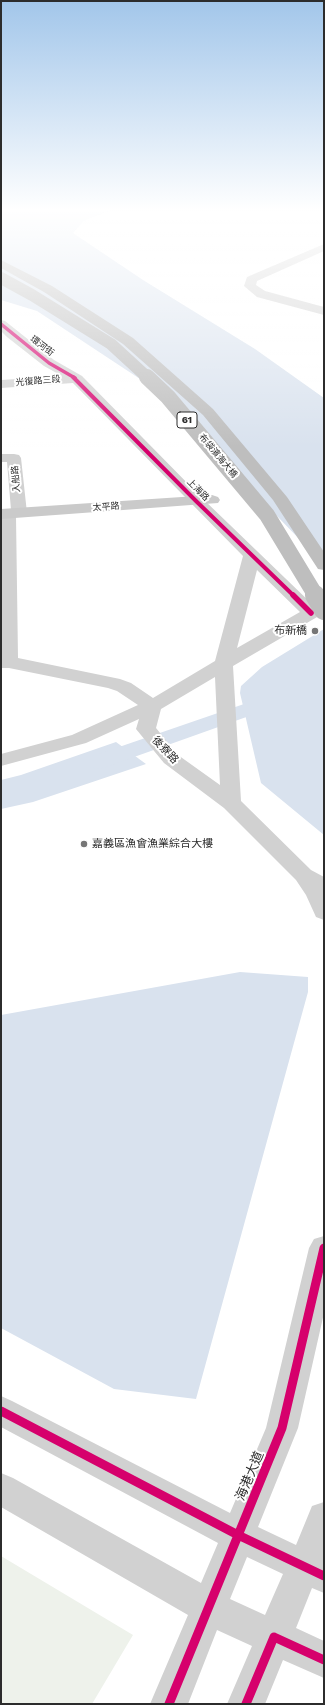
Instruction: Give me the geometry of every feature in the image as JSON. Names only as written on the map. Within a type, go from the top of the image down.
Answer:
[{"type":"highway","name":"布袋濱海大橋","points":[[18,288],[110,344],[168,397],[268,515],[320,609]]},
{"type":"highway","name":"布袋濱海大橋","points":[[45,288],[128,341],[208,412],[279,497],[324,565]]},
{"type":"main road","name":"太平路","points":[[9,514],[204,501]]},
{"type":"street","points":[[252,288],[261,294],[323,311]]},
{"type":"street","name":"環河街","points":[[1,324],[49,362],[75,378]]},
{"type":"street","name":"上海路","points":[[75,378],[204,501],[252,555],[320,609]]},
{"type":"street","name":"光復路三段","points":[[1,384],[75,378]]},
{"type":"street","name":"入船路","points":[[1,458],[14,458],[9,514]]},
{"type":"street","name":"上海路","points":[[204,501],[266,550],[308,599],[320,609]]},
{"type":"street","points":[[9,514],[5,662],[113,683],[124,687],[152,706]]},
{"type":"street","points":[[231,803],[224,664],[252,555]]},
{"type":"street","points":[[1,760],[79,739],[152,706],[320,609]]},
{"type":"street","name":"後寮路","points":[[152,706],[146,729],[171,759],[231,803],[303,875],[324,886]]},
{"type":"street","points":[[303,875],[317,894],[324,912]]},
{"type":"street","name":"海港大道","points":[[169,1704],[282,1428],[324,1248]]},
{"type":"street","points":[[1,1411],[238,1535],[314,1572]]},
{"type":"street","points":[[1,1489],[208,1607],[324,1660]]},
{"type":"street","points":[[246,1704],[274,1637],[314,1572],[324,1518]]},
{"type":"shaded area","points":[[1,288],[155,288],[255,349],[324,398],[324,553],[305,545],[218,455],[140,379],[37,311],[1,300]]},
{"type":"shaded area","points":[[324,629],[324,835],[261,783],[240,693],[241,686],[262,667]]},
{"type":"shaded area","points":[[116,742],[146,764],[33,802],[1,809],[1,780],[21,775]]},
{"type":"shaded area","points":[[240,972],[308,977],[308,992],[196,1399],[114,1389],[1,1328],[1,1015]]},
{"type":"shaded area","points":[[1,1556],[133,1635],[92,1704],[1,1704]]},
{"type":"waterway","points":[[98,762],[244,710]]},
{"type":"cycle path","points":[[1,324],[49,363],[75,378],[196,501],[311,613]]},
{"type":"cycle path","points":[[169,1704],[282,1428],[324,1248]]},
{"type":"cycle path","points":[[1,1411],[238,1535],[324,1576]]},
{"type":"cycle path","points":[[246,1704],[274,1637],[324,1660]]},
{"type":"place","name":"布新橋","points":[[315,631]]},
{"type":"place","name":"嘉義區漁會漁業綜合大樓","points":[[84,844]]}]
